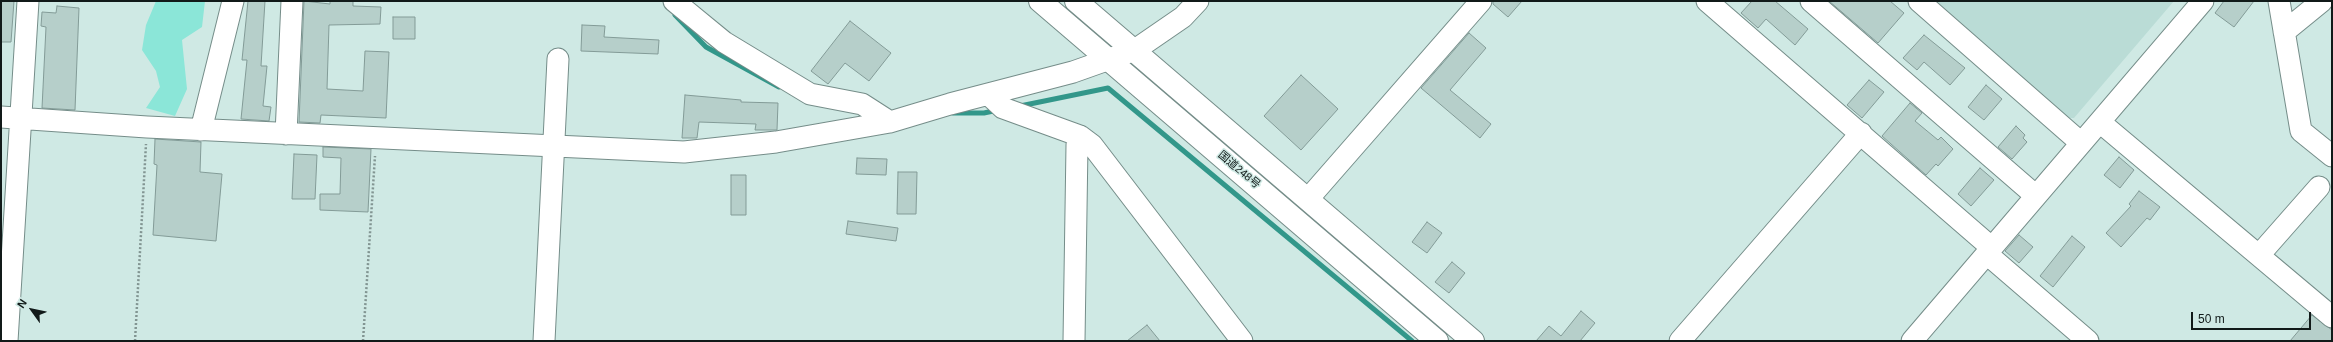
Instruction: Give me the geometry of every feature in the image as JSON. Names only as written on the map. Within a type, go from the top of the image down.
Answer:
[{"type":"highway","name":"国道248号","points":[[1040,1],[1437,341]]},
{"type":"highway","name":"国道248号","points":[[1076,1],[1135,50],[1472,341]]},
{"type":"street","points":[[5,338],[7,253],[22,117],[28,1]]},
{"type":"street","points":[[200,130],[233,1]]},
{"type":"street","points":[[286,134],[292,1]]},
{"type":"street","points":[[674,1],[724,42],[810,94],[862,104],[890,122]]},
{"type":"street","points":[[1,116],[200,130],[684,152],[776,142],[890,122],[1073,72],[1109,61],[1135,50],[1183,16],[1198,1]]},
{"type":"street","points":[[1308,199],[1481,1]]},
{"type":"street","points":[[1707,1],[1861,134],[2088,341]]},
{"type":"street","points":[[1811,1],[2036,196]]},
{"type":"street","points":[[1918,1],[2081,143]]},
{"type":"street","points":[[1912,341],[2081,143],[2101,123],[2203,1]]},
{"type":"street","points":[[2279,1],[2301,131],[2332,156]]},
{"type":"street","points":[[2284,32],[2322,1]]},
{"type":"street","points":[[544,341],[558,59]]},
{"type":"street","points":[[988,94],[1003,108],[1080,136],[1092,145],[1242,341]]},
{"type":"street","points":[[2101,123],[2260,254],[2332,317]]},
{"type":"street","points":[[1680,341],[1861,134]]},
{"type":"street","points":[[1074,341],[1077,145],[1080,136]]},
{"type":"street","points":[[2260,254],[2319,187]]},
{"type":"path","points":[[135,341],[147,127]]},
{"type":"path","points":[[363,341],[376,139]]},
{"type":"shaded area","points":[[1932,1],[2174,1],[2074,118],[2067,118]]},
{"type":"green space","points":[[156,1],[205,1],[202,27],[182,40],[187,89],[175,116],[146,108],[160,87],[156,71],[142,50],[146,25]]},
{"type":"building","points":[[1,1],[14,1],[11,42],[1,42]]},
{"type":"building","points":[[248,1],[265,1],[261,66],[267,66],[263,106],[271,107],[269,121],[241,119],[247,60],[242,60]]},
{"type":"building","points":[[304,1],[330,4],[330,1],[353,1],[353,6],[381,7],[380,24],[329,25],[327,89],[363,91],[365,51],[389,52],[386,118],[321,115],[320,123],[299,122]]},
{"type":"building","points":[[1493,1],[1522,1],[1508,17],[1493,4]]},
{"type":"building","points":[[1752,1],[1775,1],[1808,29],[1795,45],[1766,19],[1758,28],[1741,13]]},
{"type":"building","points":[[1829,1],[1890,1],[1904,13],[1878,43]]},
{"type":"building","points":[[2224,1],[2254,1],[2234,27],[2215,13]]},
{"type":"building","points":[[57,6],[79,8],[75,110],[42,108],[46,27],[41,26],[42,12],[56,13]]},
{"type":"building","points":[[393,17],[415,17],[415,39],[393,39]]},
{"type":"building","points":[[850,21],[891,53],[869,81],[845,63],[828,84],[811,71]]},
{"type":"building","points":[[582,25],[605,26],[604,37],[659,40],[658,54],[581,51]]},
{"type":"building","points":[[1469,33],[1486,48],[1450,90],[1491,124],[1480,138],[1421,88]]},
{"type":"building","points":[[1924,35],[1965,68],[1950,85],[1924,62],[1917,70],[1903,58]]},
{"type":"building","points":[[1301,75],[1338,109],[1301,150],[1264,116]]},
{"type":"building","points":[[1869,80],[1884,92],[1862,118],[1847,105]]},
{"type":"building","points":[[1986,85],[2002,99],[1984,120],[1968,107]]},
{"type":"building","points":[[685,95],[741,100],[741,102],[778,103],[777,130],[755,130],[756,124],[699,122],[697,138],[682,138]]},
{"type":"building","points":[[1910,103],[1922,113],[1915,121],[1938,140],[1941,137],[1953,149],[1938,166],[1936,164],[1926,175],[1882,136]]},
{"type":"building","points":[[2016,126],[2025,135],[2023,138],[2027,142],[2012,159],[1998,147]]},
{"type":"building","points":[[155,139],[201,142],[200,172],[222,174],[216,241],[153,235],[157,165],[154,164]]},
{"type":"building","points":[[323,147],[371,149],[368,212],[320,210],[320,194],[340,194],[341,158],[323,157]]},
{"type":"building","points":[[294,154],[317,155],[315,199],[292,199]]},
{"type":"building","points":[[2119,157],[2134,170],[2120,188],[2104,175]]},
{"type":"building","points":[[857,158],[887,159],[886,175],[856,174]]},
{"type":"building","points":[[1980,168],[1994,180],[1971,206],[1958,194]]},
{"type":"building","points":[[898,172],[917,172],[916,214],[897,214]]},
{"type":"building","points":[[731,175],[746,175],[746,215],[731,215]]},
{"type":"building","points":[[2139,191],[2160,207],[2150,220],[2147,218],[2121,247],[2106,233],[2131,206],[2129,204]]},
{"type":"building","points":[[848,221],[898,228],[896,241],[846,234]]},
{"type":"building","points":[[1427,222],[1442,233],[1427,253],[1412,242]]},
{"type":"building","points":[[2019,235],[2033,247],[2019,263],[2005,251]]},
{"type":"building","points":[[2072,236],[2085,247],[2053,287],[2040,276]]},
{"type":"building","points":[[1452,262],[1465,273],[1449,293],[1435,282]]},
{"type":"building","points":[[1581,311],[1595,323],[1580,341],[1536,341],[1549,326],[1561,336]]},
{"type":"building","points":[[2312,315],[2332,330],[2332,341],[2290,341]]},
{"type":"building","points":[[1147,325],[1160,341],[1127,341]]},
{"type":"waterway","points":[[675,15],[706,47],[779,87]]},
{"type":"waterway","points":[[1020,106],[1108,88],[1412,341]]},
{"type":"waterway","points":[[953,113],[984,113],[998,110]]}]
